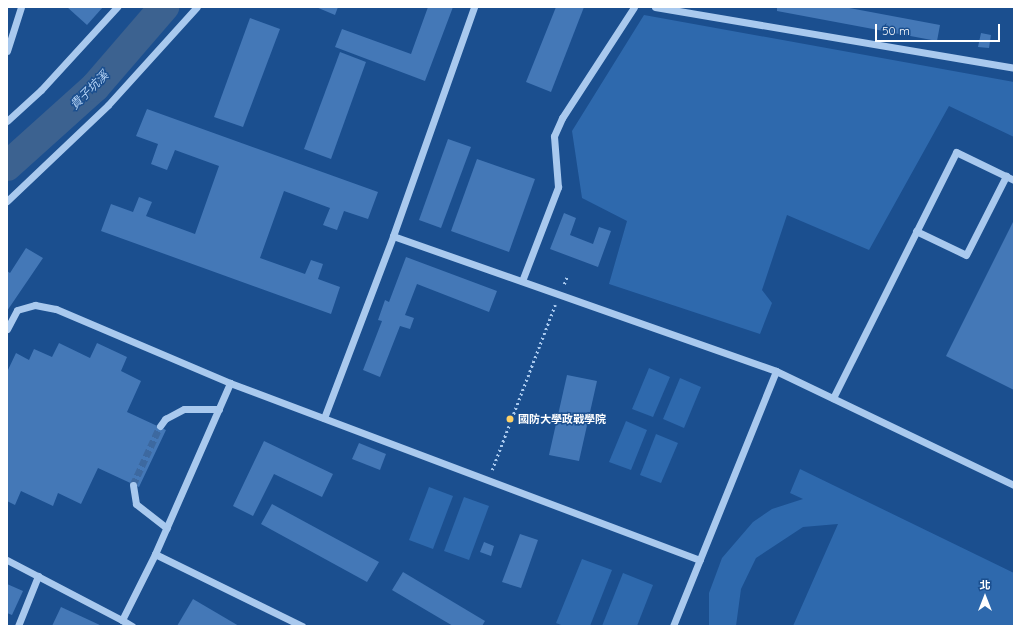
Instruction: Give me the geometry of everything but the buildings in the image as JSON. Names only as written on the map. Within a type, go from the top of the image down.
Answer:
[{"type":"street","points":[[7,51],[21,7]]},
{"type":"street","points":[[7,121],[40,90],[117,7]]},
{"type":"street","points":[[7,201],[108,105],[197,7]]},
{"type":"street","points":[[324,418],[393,236],[474,7]]},
{"type":"street","points":[[522,281],[558,187],[554,136],[562,118],[634,7]]},
{"type":"street","points":[[655,7],[1014,68]]},
{"type":"street","points":[[833,398],[956,152],[1014,180]]},
{"type":"street","points":[[916,231],[966,255],[1006,176]]},
{"type":"street","points":[[393,236],[776,371],[1014,485]]},
{"type":"street","points":[[7,329],[17,310],[35,305],[56,309],[230,383],[700,560]]},
{"type":"street","points":[[673,626],[776,371]]},
{"type":"street","points":[[122,620],[167,528],[230,383]]},
{"type":"street","points":[[160,426],[166,419],[184,409],[219,409]]},
{"type":"street","points":[[133,485],[136,504],[167,528]]},
{"type":"street","points":[[155,554],[302,626]]},
{"type":"street","points":[[7,560],[132,626]]},
{"type":"street","points":[[18,626],[38,576]]},
{"type":"path","points":[[488,480],[559,294],[567,277]]},
{"type":"shaded area","points":[[644,15],[1014,82],[1014,137],[949,106],[869,250],[787,215],[762,290],[772,303],[760,334],[609,284],[627,221],[582,198],[572,131]]},
{"type":"shaded area","points":[[649,368],[670,377],[653,417],[632,409]]},
{"type":"shaded area","points":[[680,378],[701,387],[684,428],[663,419]]},
{"type":"shaded area","points":[[626,421],[647,430],[631,470],[609,462]]},
{"type":"shaded area","points":[[656,434],[678,443],[661,483],[640,475]]},
{"type":"shaded area","points":[[800,469],[1014,573],[1014,626],[793,626],[838,524],[803,527],[756,558],[741,589],[736,626],[709,626],[709,593],[722,558],[753,522],[772,509],[803,499],[790,493]]},
{"type":"shaded area","points":[[429,487],[453,496],[433,549],[409,540]]},
{"type":"shaded area","points":[[464,497],[489,506],[469,560],[444,551]]},
{"type":"shaded area","points":[[582,559],[612,570],[590,626],[564,626],[556,623]]},
{"type":"shaded area","points":[[623,573],[653,585],[637,626],[602,626]]},
{"type":"waterway","name":"貴子坑溪","points":[[7,166],[95,87],[164,7]]},
{"type":"tunnel","points":[[133,485],[160,426]]},
{"type":"place","name":"國防大學政戰學院","points":[[510,419]]}]
